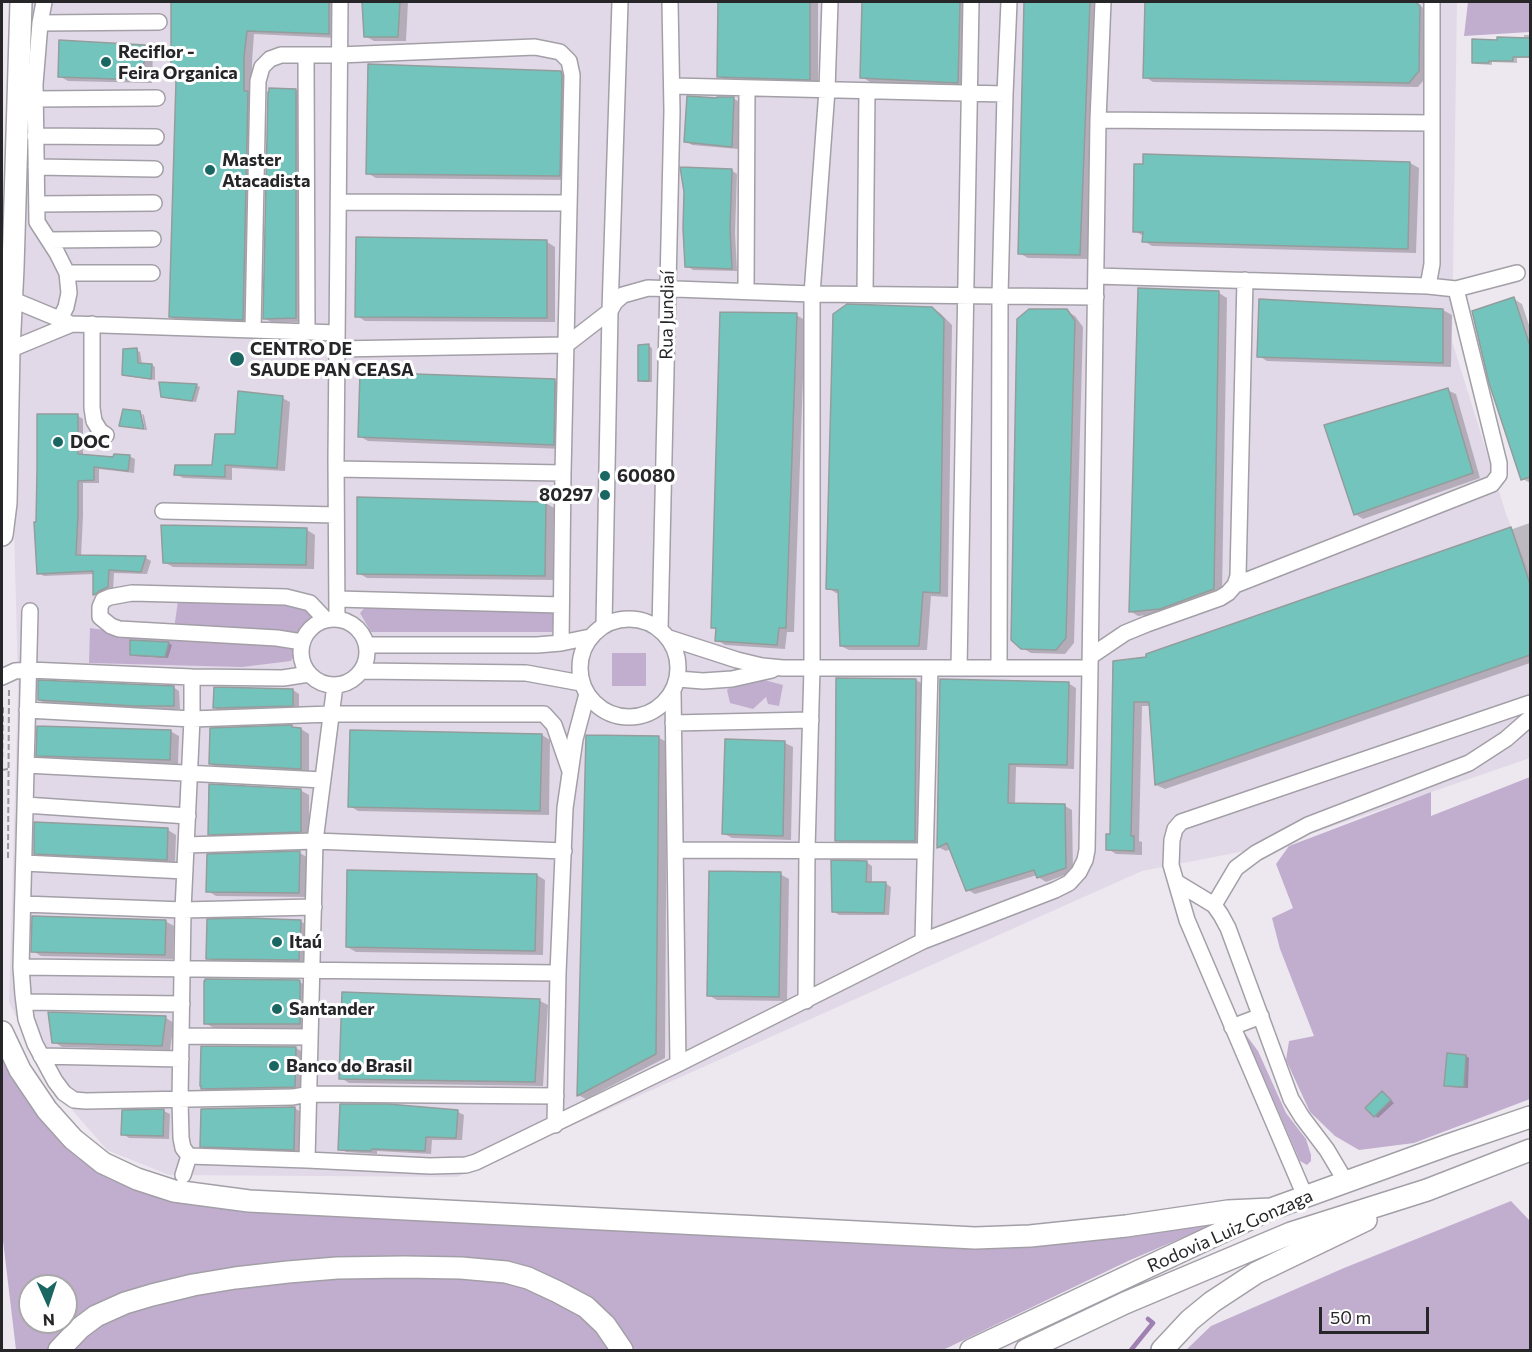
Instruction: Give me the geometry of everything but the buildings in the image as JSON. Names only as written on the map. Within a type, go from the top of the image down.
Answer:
[{"type":"highway","points":[[2,535],[6,504],[21,2]]},
{"type":"highway","points":[[2,1032],[20,1070],[47,1110],[73,1139],[103,1163],[137,1179],[174,1191],[238,1200],[975,1238],[1030,1236],[1126,1226],[1228,1211],[1270,1209]]},
{"type":"highway","name":"Rodovia Luiz Gonzaga","points":[[971,1350],[1270,1209],[1530,1117]]},
{"type":"highway","name":"Rodovia Luiz Gonzaga","points":[[1026,1350],[1125,1303],[1291,1233],[1427,1190],[1530,1150]]},
{"type":"highway","points":[[1162,1350],[1190,1320],[1212,1302],[1256,1273],[1427,1190]]},
{"type":"highway","points":[[59,1350],[80,1328],[96,1316],[125,1303],[193,1285],[288,1272],[404,1266],[506,1272],[528,1278],[586,1307],[605,1325],[622,1350]]},
{"type":"street","points":[[44,2],[35,84],[38,222],[68,273],[69,293],[66,321]]},
{"type":"street","points":[[332,620],[337,599],[340,2]]},
{"type":"street","points":[[604,626],[610,311],[620,2]]},
{"type":"street","name":"Rua Jundiaí","points":[[664,633],[673,86],[670,2]]},
{"type":"street","points":[[806,1001],[812,668],[812,294],[827,90],[830,2]]},
{"type":"street","points":[[959,668],[971,2]]},
{"type":"street","points":[[999,668],[1000,296],[1009,2]]},
{"type":"street","points":[[189,1156],[430,1166],[466,1165],[476,1162],[806,1001],[923,941],[1069,883],[1079,872],[1087,850],[1098,120],[1103,2]]},
{"type":"street","points":[[1428,286],[1432,264],[1432,2]]},
{"type":"street","points":[[40,23],[159,22]]},
{"type":"street","points":[[253,330],[258,81],[262,67],[270,59],[281,55],[339,55],[535,47],[560,52],[569,61],[572,75],[562,473],[561,643]]},
{"type":"street","points":[[306,55],[307,332]]},
{"type":"street","points":[[673,86],[1005,94]]},
{"type":"street","points":[[746,291],[747,88]]},
{"type":"street","points":[[866,294],[867,91]]},
{"type":"street","points":[[35,99],[157,98]]},
{"type":"street","points":[[1098,120],[1432,123]]},
{"type":"street","points":[[35,136],[156,137]]},
{"type":"street","points":[[36,166],[155,170]]},
{"type":"street","points":[[338,202],[569,203]]},
{"type":"street","points":[[38,204],[154,203]]},
{"type":"street","points":[[49,240],[153,239]]},
{"type":"street","points":[[68,273],[152,273]]},
{"type":"street","points":[[1096,276],[1428,286],[1456,290],[1517,273]]},
{"type":"street","points":[[783,668],[732,679],[675,686],[661,706],[647,714],[630,718],[613,715],[598,707],[584,688],[579,671],[580,659],[590,637],[604,626],[618,620],[632,618],[647,621],[664,633],[737,660],[762,666],[783,668],[999,668],[1091,662],[1125,633],[1228,593],[1235,585],[1238,576],[1245,280]]},
{"type":"street","points":[[337,349],[566,345],[610,311],[623,295],[648,288],[812,294],[1096,297]]},
{"type":"street","points":[[1235,585],[1492,483],[1499,475],[1499,463],[1456,290]]},
{"type":"street","points":[[11,299],[66,321],[92,324],[337,333]]},
{"type":"street","points":[[9,350],[66,321]]},
{"type":"street","points":[[92,324],[92,408],[94,421],[100,431],[106,435]]},
{"type":"street","points":[[336,470],[562,473]]},
{"type":"street","points":[[163,511],[336,514]]},
{"type":"street","points":[[302,642],[277,638],[119,629],[100,617],[100,607],[103,600],[132,593],[286,597],[310,603],[332,620]]},
{"type":"street","points":[[337,599],[561,605]]},
{"type":"street","points":[[30,611],[25,805],[16,864],[23,904],[21,967],[26,1019],[41,1056],[64,1093],[74,1100],[86,1101],[180,1100],[309,1094],[556,1096]]},
{"type":"street","points":[[332,620],[348,622],[358,628],[367,645],[368,657],[362,671],[350,682],[328,685],[309,674],[303,664],[301,653],[302,642],[307,632],[316,625],[332,620]]},
{"type":"street","points":[[664,633],[676,650],[679,665],[675,686],[673,723],[678,1064]]},
{"type":"street","points":[[367,645],[537,645],[590,637]]},
{"type":"street","points":[[923,941],[930,668]]},
{"type":"street","points":[[5,680],[15,671],[29,670],[192,677],[283,678],[309,674]]},
{"type":"street","points":[[362,671],[526,673],[584,688]]},
{"type":"street","points":[[189,1156],[183,1148],[181,1138],[180,1100],[181,970],[192,677]]},
{"type":"street","points":[[307,1160],[315,841],[335,685]]},
{"type":"street","points":[[555,1125],[565,808],[584,688]]},
{"type":"street","points":[[1305,1196],[1187,920],[1171,865],[1172,840],[1175,830],[1180,822],[1530,703]]},
{"type":"street","points":[[27,710],[192,719],[331,714],[544,714],[554,725],[570,771]]},
{"type":"street","points":[[1214,905],[1236,868],[1256,853],[1308,825],[1469,763],[1506,739],[1530,718]]},
{"type":"street","points":[[673,723],[811,720]]},
{"type":"street","points":[[26,765],[323,780]]},
{"type":"street","points":[[25,805],[188,816]]},
{"type":"street","points":[[186,845],[315,841],[564,851]]},
{"type":"street","points":[[675,850],[924,851]]},
{"type":"street","points":[[16,864],[185,871]]},
{"type":"street","points":[[1176,882],[1214,905],[1221,915],[1228,928],[1291,1099],[1327,1150],[1346,1182]]},
{"type":"street","points":[[23,904],[183,910],[314,907]]},
{"type":"street","points":[[21,967],[558,973]]},
{"type":"street","points":[[24,1002],[182,1004]]},
{"type":"street","points":[[1232,1027],[1261,1016]]},
{"type":"street","points":[[182,1036],[310,1036]]},
{"type":"street","points":[[41,1056],[181,1059]]},
{"type":"street","points":[[183,1175],[189,1156]]},
{"type":"path","points":[[5,680],[9,770],[7,855],[16,864]]},
{"type":"path","points":[[2,708],[2,770],[9,770]]},
{"type":"shaded area","points":[[23,2],[1457,2],[1452,341],[1506,514],[1530,575],[1530,758],[1281,844],[1142,871],[457,1177],[169,1175],[107,1150],[47,1081],[9,1002],[18,686],[10,364]]},
{"type":"shaded area","points":[[1468,2],[1530,2],[1530,32],[1464,36]]},
{"type":"shaded area","points":[[179,594],[286,597],[313,613],[309,627],[295,638],[174,629]]},
{"type":"shaded area","points":[[372,600],[555,607],[552,632],[371,632],[360,613]]},
{"type":"shaded area","points":[[90,628],[125,633],[300,642],[291,661],[242,667],[89,663]]},
{"type":"shaded area","points":[[612,653],[646,653],[646,686],[612,686]]},
{"type":"shaded area","points":[[757,678],[783,685],[779,706],[768,704],[766,697],[753,709],[730,703],[727,690],[737,682]]},
{"type":"shaded area","points":[[1530,777],[1530,1099],[1414,1143],[1359,1150],[1335,1136],[1310,1112],[1286,1060],[1289,1041],[1314,1036],[1280,949],[1272,918],[1293,908],[1276,864],[1289,846],[1431,792],[1431,816]]},
{"type":"shaded area","points":[[1244,1032],[1258,1051],[1286,1113],[1306,1139],[1311,1155],[1311,1161],[1307,1165],[1300,1161]]},
{"type":"shaded area","points":[[2,1052],[15,1079],[151,1191],[944,1241],[1240,1213],[1128,1261],[943,1350],[16,1350],[2,1232]]},
{"type":"shaded area","points":[[1511,1201],[1530,1221],[1530,1350],[1186,1350],[1211,1326],[1344,1268]]},
{"type":"waterway","points":[[1131,1350],[1153,1323],[1148,1319]]},
{"type":"place","name":"Reciflor - Feira Organica","points":[[106,62]]},
{"type":"place","name":"Master Atacadista","points":[[210,170]]},
{"type":"place","name":"CENTRO DE SAUDE PAN CEASA","points":[[237,359]]},
{"type":"place","name":"DOC","points":[[58,442]]},
{"type":"place","name":"60080","points":[[605,476]]},
{"type":"place","name":"80297","points":[[605,495]]},
{"type":"place","name":"Itaú","points":[[277,942]]},
{"type":"place","name":"Santander","points":[[277,1009]]},
{"type":"place","name":"Banco do Brasil","points":[[274,1066]]}]
